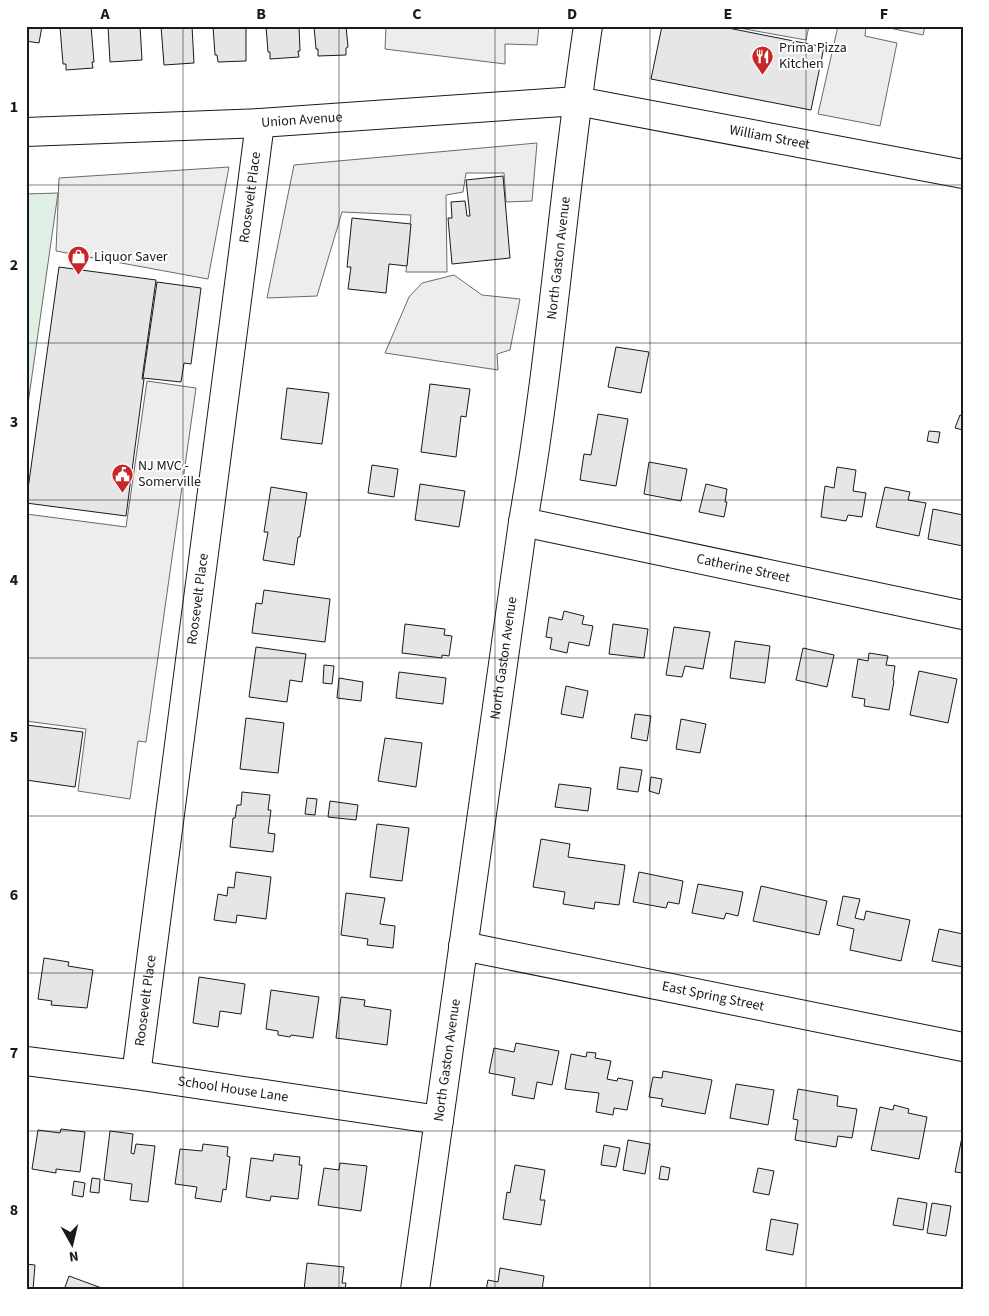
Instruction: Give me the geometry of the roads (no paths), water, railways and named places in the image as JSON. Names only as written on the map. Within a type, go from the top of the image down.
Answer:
[{"type":"street","name":"North Gaston Avenue","points":[[415,1290],[523,522],[536,447],[577,101],[588,26]]},
{"type":"street","name":"Union Avenue","points":[[26,132],[260,123],[577,101]]},
{"type":"street","name":"William Street","points":[[577,101],[963,174]]},
{"type":"street","name":"Roosevelt Place","points":[[136,1075],[260,123]]},
{"type":"street","name":"Catherine Street","points":[[523,522],[963,615]]},
{"type":"street","name":"East Spring Street","points":[[464,946],[963,1047]]},
{"type":"street","name":"School House Lane","points":[[26,1061],[136,1075],[439,1120]]},
{"type":"place","name":"Prima Pizza Kitchen","points":[[763,75]]},
{"type":"place","name":"Liquor Saver","points":[[78,276]]},
{"type":"place","name":"NJ MVC - Somerville","points":[[122,493]]}]
